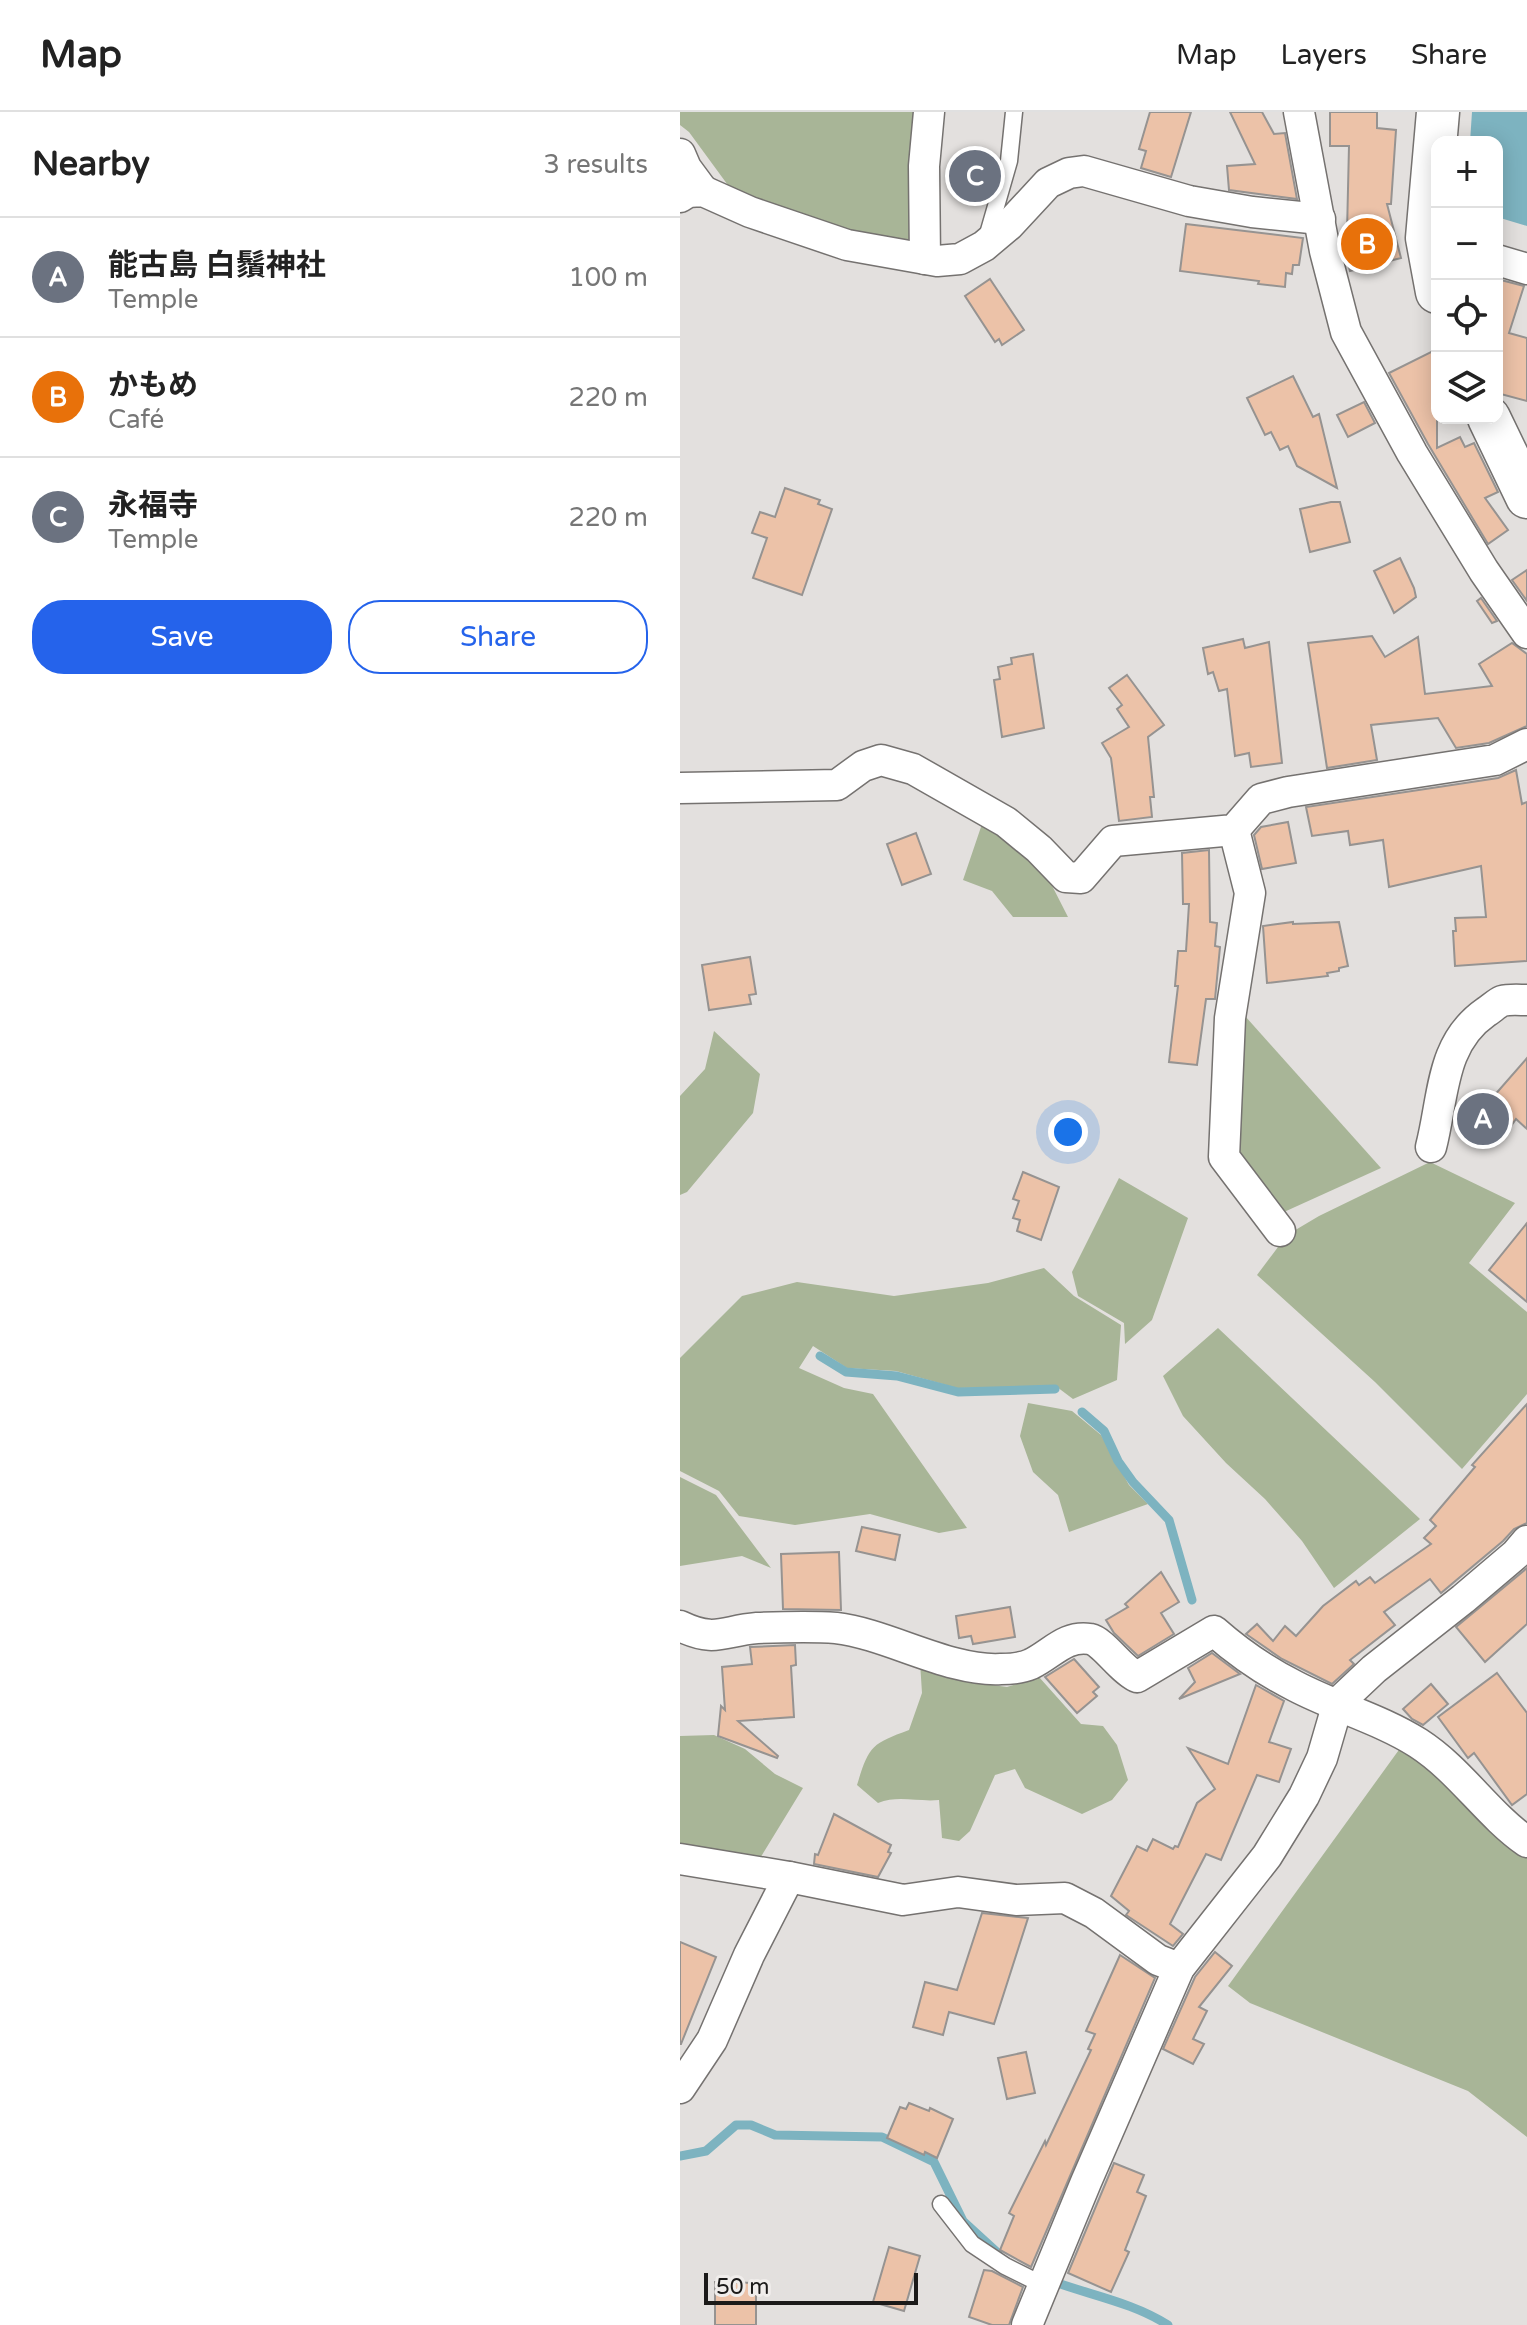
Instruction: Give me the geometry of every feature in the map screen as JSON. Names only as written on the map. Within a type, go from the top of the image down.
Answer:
[{"type":"street","points":[[925,259],[924,166],[929,112]]},
{"type":"street","points":[[1299,112],[1325,251],[1346,332],[1412,453],[1484,571],[1527,633]]},
{"type":"street","points":[[1434,208],[1438,112]]},
{"type":"street","points":[[680,154],[692,194],[847,245],[937,261],[960,259],[984,246],[1009,225],[1048,183],[1069,173],[1084,171],[1189,201],[1320,219]]},
{"type":"street","points":[[1503,262],[1527,269]]},
{"type":"street","points":[[1492,424],[1527,497]]},
{"type":"street","points":[[680,788],[837,785],[863,766],[881,760],[913,769],[1006,822],[1066,877],[1081,878],[1113,841],[1234,830],[1261,799],[1288,792],[1495,760],[1527,744]]},
{"type":"street","points":[[1234,830],[1250,893],[1230,1018],[1224,1157],[1280,1231]]},
{"type":"street","points":[[1431,1147],[1441,1089],[1463,1030],[1503,1001],[1527,1000]]},
{"type":"street","points":[[1027,2325],[1179,1968],[1267,1856],[1304,1796],[1322,1758],[1338,1703],[1374,1669],[1474,1590],[1527,1541]]},
{"type":"street","points":[[680,1626],[713,1637],[766,1628],[851,1630],[955,1662],[998,1670],[1027,1666],[1076,1638],[1095,1640],[1125,1671],[1137,1677],[1214,1631],[1245,1658],[1297,1687],[1338,1703],[1419,1743],[1473,1790],[1509,1830],[1527,1842]]},
{"type":"street","points":[[680,1859],[903,1900],[958,1892],[1016,1900],[1065,1898],[1094,1913],[1158,1960],[1179,1968]]},
{"type":"street","points":[[680,2088],[712,2040],[749,1955],[789,1877]]},
{"type":"lane","points":[[984,246],[1009,161],[1014,112]]},
{"type":"lane","points":[[941,2204],[972,2244],[1005,2266],[1043,2285]]},
{"type":"green space","points":[[680,112],[917,112],[911,246],[741,203],[689,132],[680,125]]},
{"type":"green space","points":[[982,824],[1020,847],[1043,868],[1068,917],[1013,917],[992,891],[963,880]]},
{"type":"green space","points":[[1245,1016],[1381,1168],[1284,1212],[1235,1158]]},
{"type":"green space","points":[[714,1031],[760,1074],[753,1113],[687,1192],[680,1195],[680,1096],[705,1069]]},
{"type":"green space","points":[[1430,1162],[1515,1203],[1469,1263],[1527,1312],[1527,1394],[1462,1469],[1375,1382],[1257,1275],[1287,1235]]},
{"type":"green space","points":[[1119,1178],[1188,1218],[1152,1320],[1125,1344],[1124,1323],[1078,1296],[1072,1272]]},
{"type":"green space","points":[[1044,1268],[1074,1296],[1121,1325],[1117,1380],[1073,1399],[1057,1387],[957,1388],[896,1371],[847,1368],[813,1346],[799,1368],[844,1388],[873,1394],[967,1528],[939,1533],[870,1514],[795,1525],[739,1516],[719,1491],[680,1471],[680,1358],[742,1296],[797,1282],[894,1296],[988,1283]]},
{"type":"green space","points":[[1218,1328],[1420,1519],[1334,1588],[1302,1541],[1183,1416],[1163,1376]]},
{"type":"green space","points":[[1028,1403],[1072,1411],[1101,1435],[1129,1485],[1148,1504],[1069,1532],[1058,1495],[1033,1472],[1020,1436]]},
{"type":"green space","points":[[680,1477],[716,1495],[771,1568],[742,1556],[680,1566]]},
{"type":"green space","points":[[920,1662],[963,1681],[1007,1687],[1039,1677],[1081,1724],[1103,1726],[1117,1745],[1128,1780],[1112,1800],[1082,1814],[1025,1788],[1015,1769],[995,1775],[970,1831],[959,1841],[942,1838],[939,1800],[900,1799],[878,1803],[857,1785],[873,1748],[909,1730],[922,1693]]},
{"type":"green space","points":[[714,1735],[745,1749],[775,1774],[803,1788],[759,1860],[680,1849],[680,1736]]},
{"type":"green space","points":[[1401,1747],[1426,1758],[1527,1854],[1527,2137],[1468,2091],[1250,2003],[1228,1986]]},
{"type":"water","points":[[1472,112],[1527,112],[1527,226],[1503,219],[1503,136],[1470,136]]},
{"type":"building","points":[[1150,112],[1191,112],[1171,177],[1141,168],[1146,151],[1139,149]]},
{"type":"building","points":[[1230,112],[1262,112],[1274,134],[1285,133],[1297,199],[1229,190],[1227,166],[1255,164]]},
{"type":"building","points":[[1330,112],[1377,112],[1377,128],[1396,130],[1391,204],[1387,204],[1401,258],[1350,271],[1341,234],[1347,232],[1349,146],[1330,146]]},
{"type":"building","points":[[1186,224],[1303,238],[1299,265],[1293,265],[1292,274],[1286,273],[1285,287],[1180,271]]},
{"type":"building","points":[[990,279],[1024,330],[1002,345],[999,339],[995,342],[965,296]]},
{"type":"building","points":[[1503,281],[1524,286],[1509,333],[1527,338],[1527,401],[1503,395]]},
{"type":"building","points":[[1431,352],[1431,424],[1437,424],[1437,448],[1460,437],[1465,447],[1474,443],[1498,492],[1485,498],[1508,530],[1488,544],[1428,444],[1389,373]]},
{"type":"building","points":[[1293,376],[1313,417],[1319,414],[1337,488],[1297,466],[1288,446],[1280,450],[1271,432],[1265,435],[1247,398]]},
{"type":"building","points":[[1364,402],[1375,423],[1348,437],[1337,415]]},
{"type":"building","points":[[785,488],[820,500],[818,504],[832,509],[802,595],[753,578],[767,538],[752,533],[760,512],[775,517]]},
{"type":"building","points":[[1340,502],[1350,542],[1310,552],[1300,509]]},
{"type":"building","points":[[1400,558],[1416,597],[1394,613],[1374,571]]},
{"type":"building","points":[[1527,570],[1527,601],[1512,580]]},
{"type":"building","points":[[1481,598],[1497,621],[1492,623],[1477,601]]},
{"type":"building","points":[[1372,636],[1385,657],[1418,637],[1425,694],[1492,686],[1479,664],[1512,643],[1527,654],[1527,726],[1489,743],[1456,748],[1438,718],[1371,725],[1377,760],[1327,768],[1308,643]]},
{"type":"building","points":[[1243,639],[1245,648],[1269,642],[1282,763],[1251,767],[1249,753],[1235,756],[1227,689],[1219,691],[1213,672],[1208,674],[1203,648]]},
{"type":"building","points":[[1033,654],[1044,728],[1002,737],[994,680],[1000,679],[998,667],[1012,664],[1011,658]]},
{"type":"building","points":[[1127,675],[1164,725],[1148,737],[1154,797],[1150,797],[1152,817],[1119,821],[1111,758],[1102,743],[1129,727],[1117,709],[1122,705],[1109,688]]},
{"type":"building","points":[[1516,770],[1522,804],[1527,802],[1527,961],[1455,966],[1455,918],[1486,917],[1481,866],[1389,887],[1383,840],[1350,845],[1348,831],[1312,836],[1306,807],[1498,778]]},
{"type":"building","points":[[1288,822],[1296,863],[1262,869],[1254,835],[1261,827]]},
{"type":"building","points":[[916,833],[931,874],[902,885],[887,844]]},
{"type":"building","points":[[1209,850],[1210,922],[1217,923],[1215,946],[1220,947],[1215,999],[1206,999],[1197,1065],[1169,1062],[1178,986],[1175,986],[1178,951],[1186,951],[1189,904],[1183,904],[1182,853]]},
{"type":"building","points":[[1293,922],[1339,922],[1348,966],[1327,973],[1328,976],[1267,983],[1263,926]]},
{"type":"building","points":[[750,957],[756,994],[749,995],[751,1004],[709,1010],[702,965]]},
{"type":"building","points":[[1527,1058],[1527,1129],[1516,1119],[1511,1126],[1486,1105]]},
{"type":"building","points":[[1023,1172],[1059,1187],[1041,1240],[1017,1231],[1020,1220],[1013,1218],[1019,1201],[1013,1199]]},
{"type":"building","points":[[1527,1223],[1527,1302],[1489,1270]]},
{"type":"building","points":[[1527,1404],[1527,1523],[1514,1529],[1441,1593],[1430,1579],[1384,1612],[1395,1625],[1350,1660],[1354,1664],[1332,1684],[1282,1659],[1246,1634],[1257,1624],[1273,1641],[1285,1626],[1296,1636],[1323,1606],[1356,1581],[1359,1585],[1370,1577],[1375,1583],[1431,1544],[1424,1538],[1436,1526],[1430,1520],[1475,1467],[1472,1465]]},
{"type":"building","points":[[862,1527],[900,1535],[895,1560],[856,1551]]},
{"type":"building","points":[[839,1552],[841,1610],[783,1609],[781,1554]]},
{"type":"building","points":[[1527,1568],[1527,1624],[1485,1662],[1456,1627]]},
{"type":"building","points":[[1161,1572],[1179,1602],[1161,1613],[1174,1634],[1138,1656],[1114,1633],[1106,1620],[1128,1607],[1125,1604]]},
{"type":"building","points":[[1010,1607],[1015,1637],[973,1644],[971,1636],[959,1638],[956,1616]]},
{"type":"building","points":[[795,1645],[796,1665],[791,1666],[794,1717],[738,1721],[777,1758],[718,1736],[721,1706],[725,1710],[722,1667],[752,1664],[750,1647]]},
{"type":"building","points":[[1212,1653],[1240,1674],[1179,1699],[1195,1682],[1188,1668]]},
{"type":"building","points":[[1074,1659],[1099,1687],[1093,1692],[1097,1696],[1077,1713],[1045,1677]]},
{"type":"building","points":[[1497,1673],[1527,1713],[1527,1794],[1512,1805],[1474,1753],[1468,1758],[1438,1717]]},
{"type":"building","points":[[1431,1684],[1448,1704],[1423,1725],[1403,1709]]},
{"type":"building","points":[[1256,1685],[1284,1701],[1269,1742],[1291,1749],[1279,1782],[1257,1775],[1221,1860],[1206,1854],[1170,1924],[1183,1934],[1173,1946],[1126,1915],[1129,1911],[1111,1896],[1137,1846],[1147,1851],[1153,1839],[1173,1849],[1178,1847],[1197,1803],[1215,1789],[1188,1748],[1228,1764]]},
{"type":"building","points":[[834,1814],[891,1845],[888,1852],[891,1853],[878,1877],[814,1864],[815,1854],[818,1855]]},
{"type":"building","points":[[982,1913],[1028,1918],[994,2024],[949,2012],[943,2035],[913,2027],[925,1982],[957,1990]]},
{"type":"building","points":[[680,1942],[716,1957],[681,2044],[680,2044]]},
{"type":"building","points":[[1215,1952],[1232,1966],[1199,2007],[1207,2011],[1193,2039],[1204,2044],[1193,2064],[1163,2049],[1195,1977]]},
{"type":"building","points":[[1120,1955],[1155,1978],[1031,2267],[1000,2250],[1014,2216],[1009,2213],[1045,2141],[1046,2145],[1091,2050],[1088,2049],[1095,2034],[1086,2031]]},
{"type":"building","points":[[1026,2052],[1035,2093],[1007,2099],[998,2058]]},
{"type":"building","points":[[909,2103],[929,2111],[930,2108],[953,2119],[937,2158],[887,2138],[900,2107],[906,2109]]},
{"type":"building","points":[[1114,2163],[1144,2175],[1137,2192],[1146,2196],[1125,2250],[1129,2252],[1111,2292],[1068,2273]]},
{"type":"building","points":[[889,2247],[920,2256],[904,2311],[873,2302]]},
{"type":"building","points":[[984,2270],[1023,2287],[1009,2325],[992,2325],[969,2317]]},
{"type":"building","points":[[715,2282],[756,2283],[756,2325],[715,2325]]},
{"type":"waterway","points":[[820,1356],[846,1372],[897,1376],[958,1392],[1055,1389]]},
{"type":"waterway","points":[[1082,1412],[1104,1431],[1118,1461],[1133,1482],[1169,1520],[1192,1600]]},
{"type":"waterway","points":[[680,2156],[706,2151],[736,2125],[751,2125],[775,2135],[882,2137],[934,2162],[963,2221],[998,2253]]},
{"type":"waterway","points":[[1049,2280],[1125,2305],[1168,2325]]},
{"type":"place","name":"永福寺","points":[[975,176]]},
{"type":"place","name":"かもめ","points":[[1367,244]]},
{"type":"place","name":"能古島 白鬚神社","points":[[1483,1119]]}]
